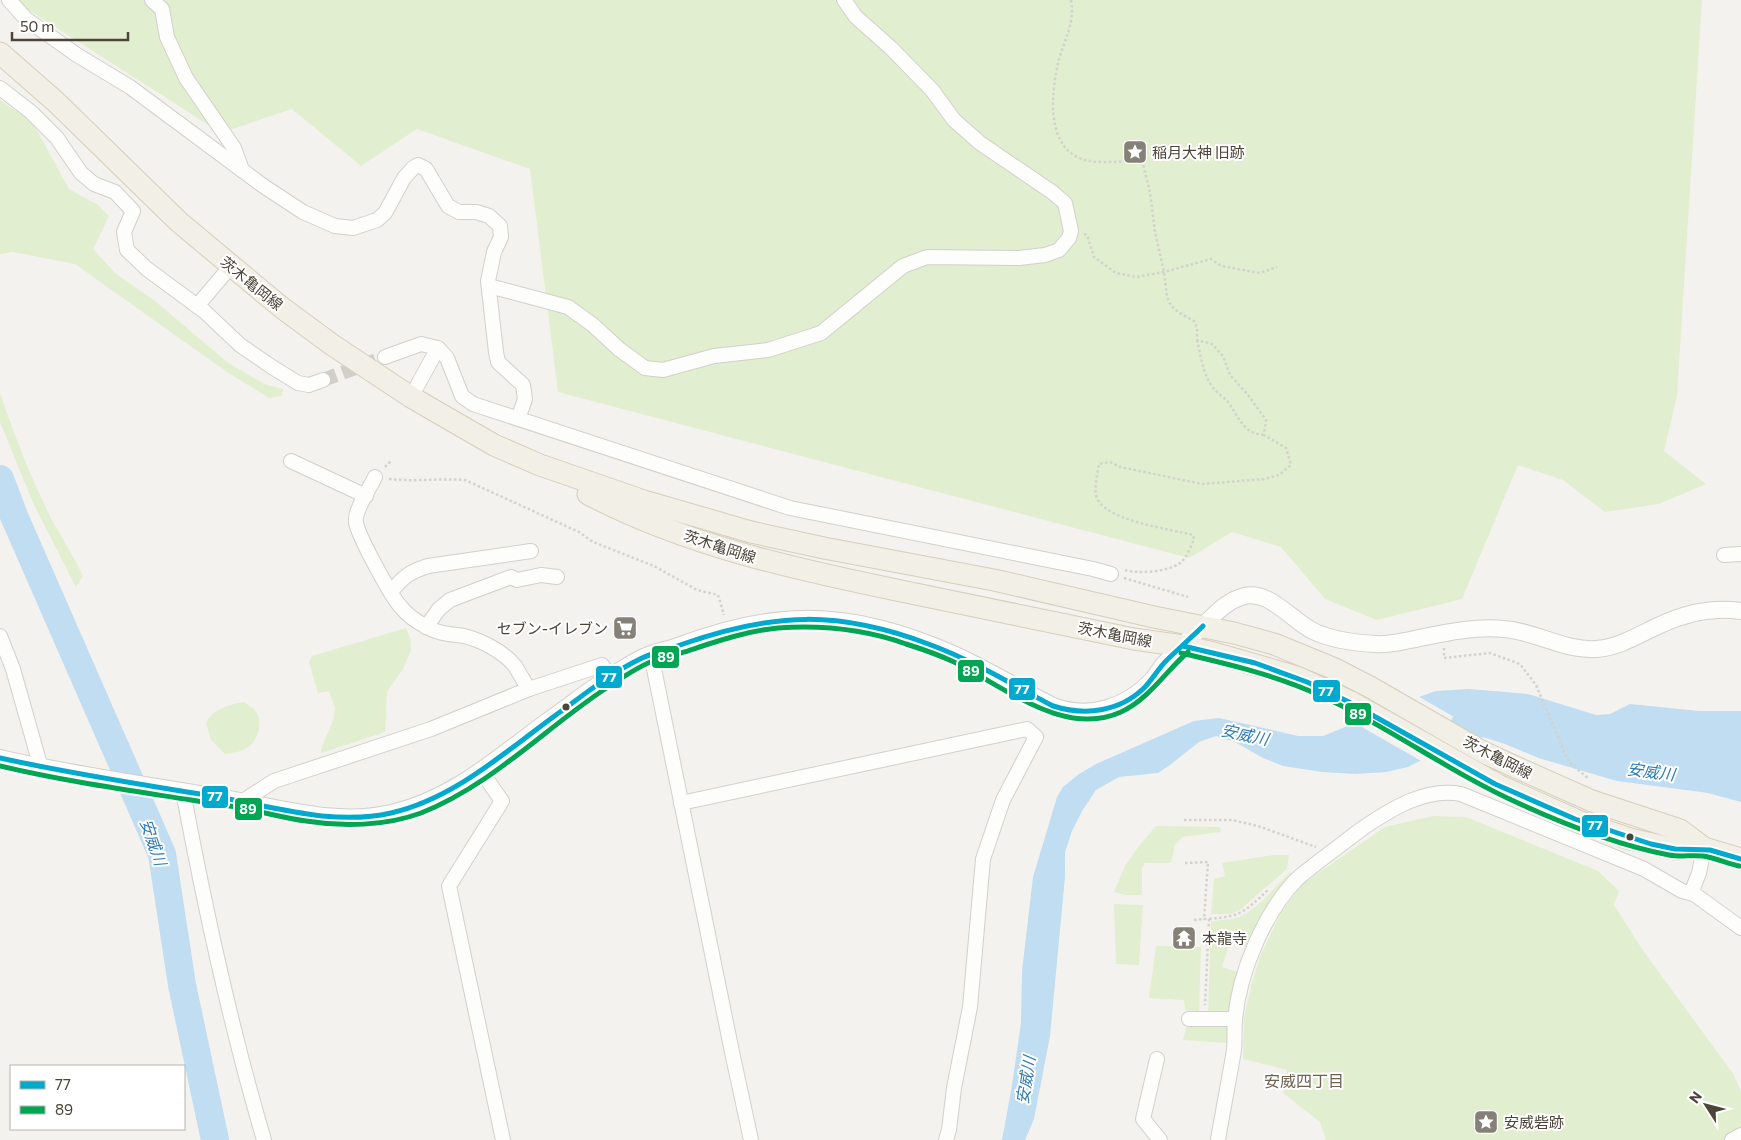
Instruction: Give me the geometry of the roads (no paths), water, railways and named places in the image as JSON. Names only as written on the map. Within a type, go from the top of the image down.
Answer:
[{"type":"main road","name":"茨木亀岡線","points":[[0,53],[56,102],[179,222],[281,307],[331,344],[411,397],[494,445],[540,465],[644,501],[751,532],[824,548],[994,580],[1154,617],[1203,626],[1274,644],[1335,669],[1483,752],[1558,788],[1680,830],[1704,848]]},
{"type":"main road","name":"茨木亀岡線","points":[[540,465],[589,495],[634,516],[742,555],[825,575],[1134,640],[1182,646],[1235,658],[1297,677],[1351,702],[1498,785],[1583,823],[1630,839],[1674,849],[1704,848],[1741,859]]},
{"type":"street","points":[[9,0],[26,19],[77,55],[130,87],[242,171],[303,212],[335,226],[353,228],[378,220],[385,213],[404,178],[418,165],[426,169],[448,206],[458,212],[476,212],[489,216],[500,226],[501,237],[494,252],[488,281],[498,362],[524,385],[525,399],[518,419]]},
{"type":"street","points":[[152,0],[162,9],[167,37],[186,78],[234,148],[242,171]]},
{"type":"street","points":[[489,286],[568,307],[594,325],[619,349],[645,368],[663,370],[714,356],[768,350],[821,333],[904,266],[927,257],[1019,258],[1059,250],[1069,238],[1071,231],[1065,202],[980,143],[954,120],[932,90],[856,17],[844,0]]},
{"type":"street","points":[[0,88],[31,112],[57,138],[81,173],[94,184],[115,192],[132,211],[124,232],[127,250],[146,269],[197,306],[240,345],[298,383],[309,385],[323,380]]},
{"type":"street","points":[[197,306],[231,266]]},
{"type":"street","points":[[385,357],[422,344],[438,348],[447,358],[462,396],[473,404],[790,508],[1111,574]]},
{"type":"street","points":[[411,397],[438,348]]},
{"type":"street","points":[[291,461],[366,496]]},
{"type":"street","points":[[375,477],[356,517],[356,524],[371,557],[399,606],[409,616],[426,627],[440,633],[478,640],[502,654],[515,665],[529,689]]},
{"type":"street","points":[[391,592],[403,577],[428,566],[531,551]]},
{"type":"street","points":[[1724,555],[1741,554]]},
{"type":"street","points":[[426,627],[439,609],[450,600],[511,577],[517,580],[542,575],[557,576]]},
{"type":"street","points":[[0,758],[41,768],[243,801],[307,814],[375,816],[389,814],[429,802],[445,794],[610,676],[650,654],[717,633],[775,620],[802,618],[850,622],[881,628],[956,655],[1061,709],[1076,712],[1093,712],[1116,706],[1138,693],[1165,662],[1230,601],[1243,596],[1253,595],[1275,603],[1295,620],[1315,631],[1349,641],[1379,644],[1477,628],[1505,629],[1567,645],[1598,649],[1626,640],[1690,613],[1720,610],[1741,611]]},
{"type":"street","points":[[0,636],[13,669],[41,768]]},
{"type":"street","points":[[650,654],[751,1140]]},
{"type":"street","points":[[243,801],[274,781],[432,729],[529,689],[602,665],[610,676]]},
{"type":"street","points":[[681,803],[1027,729],[1036,737],[1003,800],[984,859],[970,1007],[946,1140]]},
{"type":"street","points":[[481,770],[502,801],[449,886],[503,1140]]},
{"type":"street","points":[[179,790],[244,1072],[264,1140]]},
{"type":"street","points":[[1218,1140],[1234,1048],[1235,1019],[1247,968],[1256,943],[1268,920],[1297,878],[1372,822],[1401,806],[1428,795],[1452,793],[1472,798],[1644,868],[1682,891],[1694,894],[1741,928]]},
{"type":"street","points":[[1694,894],[1693,888],[1699,873],[1704,848]]},
{"type":"street","points":[[1189,1019],[1235,1019]]},
{"type":"street","points":[[1157,1059],[1143,1119],[1160,1140]]},
{"type":"street","points":[[1732,1140],[1741,1135]]},
{"type":"water","points":[[1469,689],[1528,694],[1596,715],[1610,714],[1630,704],[1699,711],[1741,711],[1741,802],[1697,790],[1656,774],[1525,732],[1501,727],[1475,730],[1408,767],[1386,772],[1355,774],[1322,772],[1283,766],[1263,758],[1235,742],[1216,736],[1199,742],[1158,773],[1119,777],[1096,790],[1072,831],[1065,852],[1065,877],[1050,1036],[1034,1119],[1025,1140],[1002,1140],[1021,1023],[1022,971],[1033,877],[1057,797],[1063,787],[1079,774],[1096,764],[1194,721],[1219,718],[1298,736],[1323,736],[1436,691]]},
{"type":"waterway","name":"安威川","points":[[0,479],[14,516],[162,854],[182,985],[215,1140]]},
{"type":"waterway","name":"安威川","points":[[1464,726],[1485,723],[1544,745],[1619,767],[1741,783]]},
{"type":"tunnel","points":[[323,380],[385,357]]},
{"type":"place","name":"稲月大神 旧跡","points":[[1135,152]]},
{"type":"place","name":"セブン-イレブン","points":[[625,628]]},
{"type":"place","name":"本龍寺","points":[[1184,938]]},
{"type":"place","name":"安威砦跡","points":[[1486,1122]]},
{"type":"district","name":"安威四丁目","points":[[1304,1080]]}]
